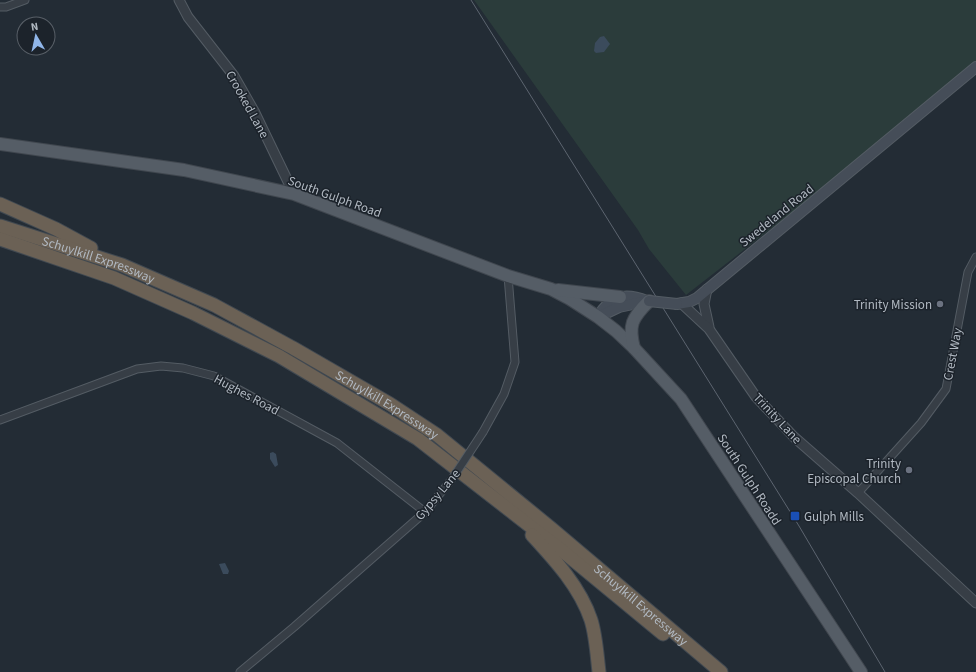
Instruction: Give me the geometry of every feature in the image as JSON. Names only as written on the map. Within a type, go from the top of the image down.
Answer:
[{"type":"highway","points":[[0,204],[56,229],[122,265]]},
{"type":"highway","name":"Schuylkill Expressway","points":[[0,226],[122,265],[214,305],[293,348],[390,404],[437,435],[552,529],[721,672]]},
{"type":"highway","name":"Schuylkill Expressway","points":[[0,240],[114,278],[193,313],[272,353],[418,438],[566,554],[707,672]]},
{"type":"highway","points":[[472,479],[526,529],[559,565],[581,596],[592,621],[599,672]]},
{"type":"main road","name":"Swedeland Road","points":[[679,304],[689,302],[707,289],[976,67]]},
{"type":"main road","name":"South Gulph Road","points":[[0,144],[184,170],[294,194],[508,276],[551,289],[598,317]]},
{"type":"main road","points":[[551,289],[620,297],[634,296],[648,301],[679,304]]},
{"type":"main road","points":[[598,317],[606,304],[620,297]]},
{"type":"main road","points":[[598,317],[619,307],[648,301]]},
{"type":"main road","points":[[634,348],[630,333],[631,325],[639,310],[648,301]]},
{"type":"main road","name":"South Gulph Roadd","points":[[598,317],[634,348],[681,399],[861,672]]},
{"type":"street","points":[[0,7],[6,7],[25,0]]},
{"type":"street","name":"Crooked Lane","points":[[180,0],[191,21],[234,76],[254,111],[294,194]]},
{"type":"street","name":"Crest Way","points":[[858,493],[921,423],[946,390],[968,272],[976,257]]},
{"type":"street","name":"Gypsy Lane","points":[[240,672],[294,627],[425,512],[452,479],[483,432],[504,394],[516,362],[508,276]]},
{"type":"street","points":[[707,289],[704,304],[709,329]]},
{"type":"street","name":"Trinity Lane","points":[[679,304],[709,329],[756,397],[794,437],[858,493],[976,603]]},
{"type":"street","name":"Hughes Road","points":[[0,420],[137,369],[161,366],[183,368],[214,376],[337,443],[425,512]]},
{"type":"shaded area","points":[[474,0],[976,0],[976,69],[686,295],[649,249],[638,230]]},
{"type":"water","points":[[604,36],[610,44],[604,52],[596,53],[594,51],[595,43],[600,37]]},
{"type":"water","points":[[273,452],[276,454],[278,465],[275,467],[270,459],[270,453]]},
{"type":"water","points":[[225,563],[229,571],[228,574],[223,574],[219,564]]},
{"type":"tram line","points":[[471,0],[799,526],[885,672]]},
{"type":"place","name":"Trinity Mission","points":[[940,304]]},
{"type":"place","name":"Trinity Episcopal Church","points":[[909,470]]},
{"type":"place","name":"Gulph Mills","points":[[795,516]]}]
